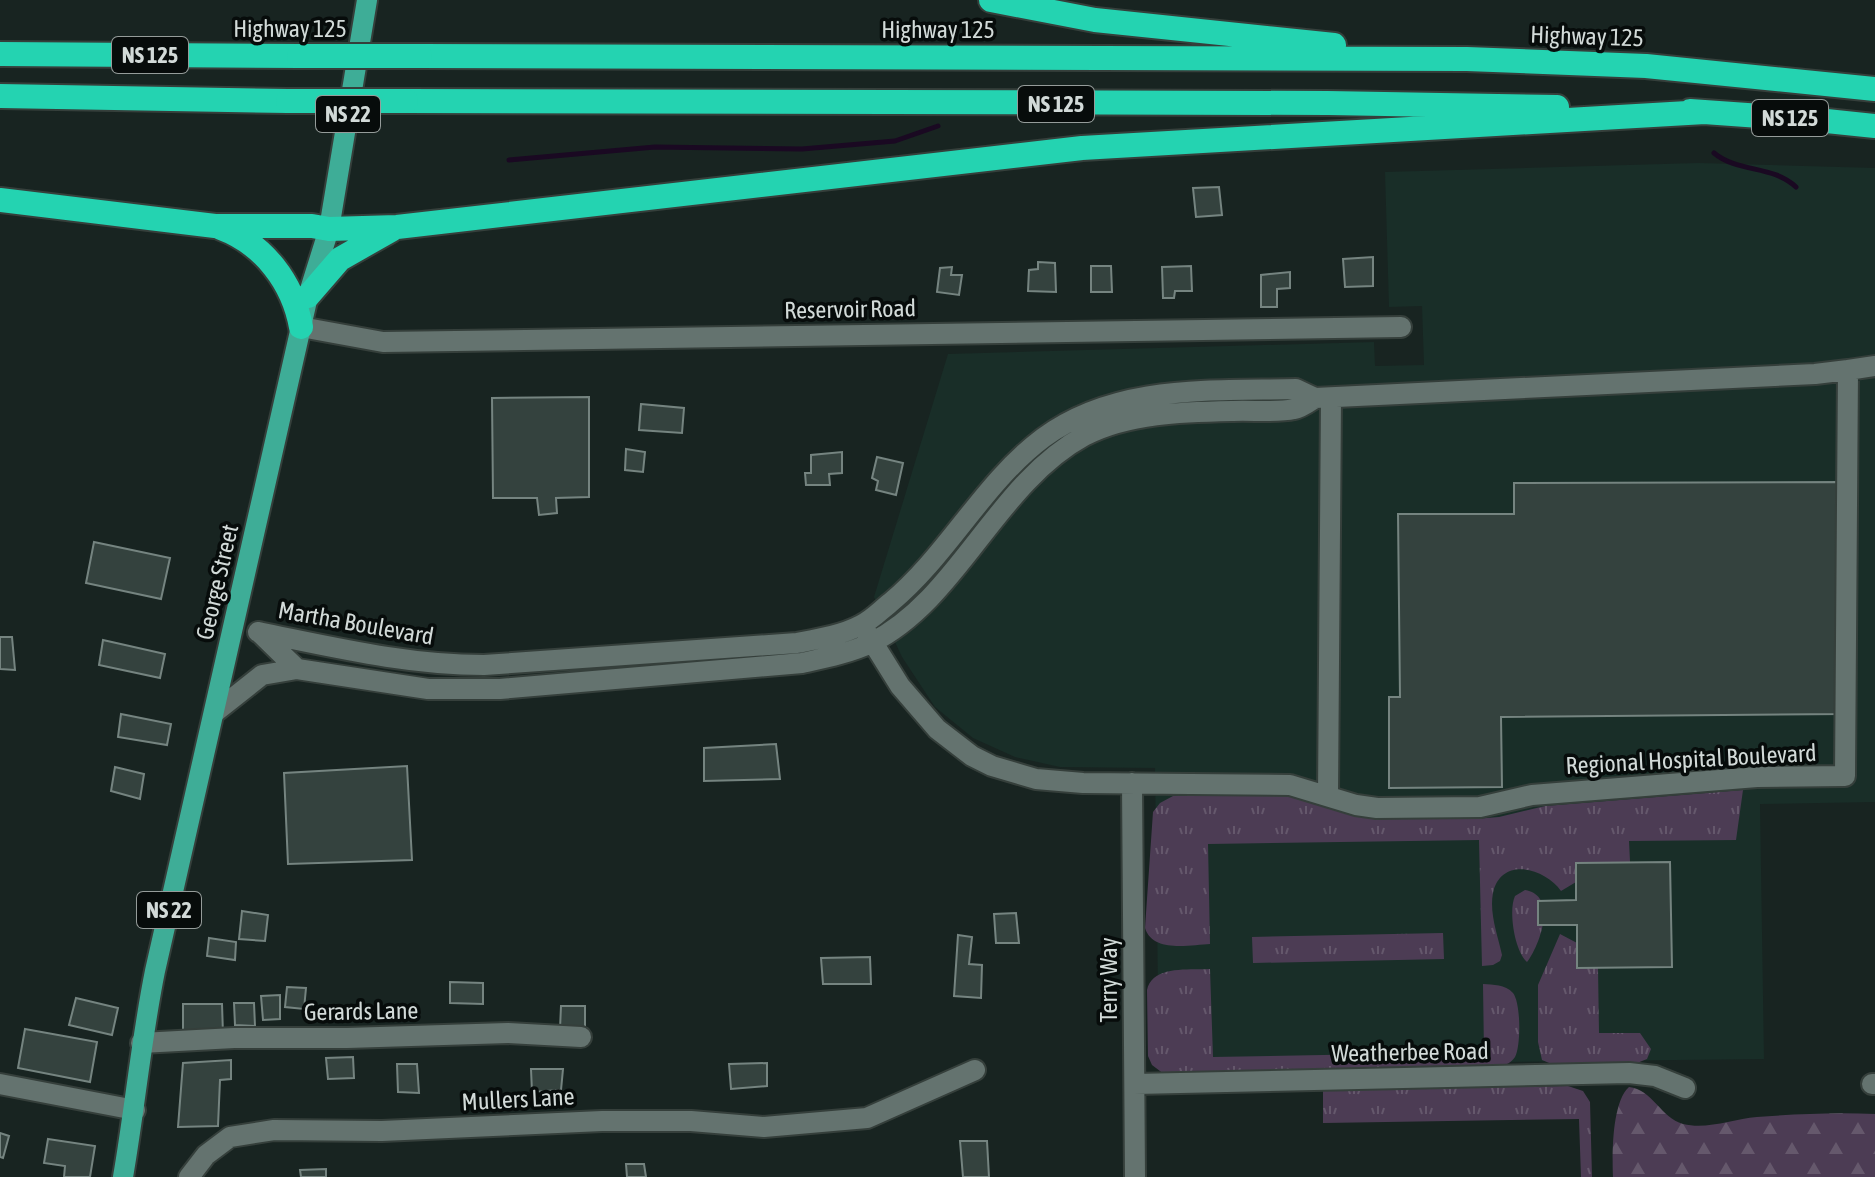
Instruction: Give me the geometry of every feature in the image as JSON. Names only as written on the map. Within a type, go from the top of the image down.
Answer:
[{"type":"highway","points":[[991,0],[1095,20],[1467,59]]},
{"type":"highway","name":"Highway 125","points":[[0,54],[1467,59],[1646,66],[1875,89]]},
{"type":"highway","name":"NS 125","points":[[0,96],[288,101],[1328,103],[1705,112],[1875,126]]},
{"type":"highway","points":[[0,200],[215,226],[397,227],[1095,147],[1705,112]]},
{"type":"highway","points":[[215,226],[237,235],[269,259],[285,282],[301,327]]},
{"type":"highway","points":[[308,296],[340,259],[397,227]]},
{"type":"main road","name":"George Street","points":[[123,1177],[135,1110],[141,1043],[308,296],[329,229],[367,0]]},
{"type":"street","name":"Reservoir Road","points":[[301,327],[383,342],[1401,327]]},
{"type":"street","points":[[214,713],[262,675],[297,669],[428,689],[500,689],[802,663],[835,656],[867,634],[913,612],[937,590],[1045,462],[1086,435],[1136,418],[1194,412],[1296,409],[1323,398],[1815,374],[1875,366]]},
{"type":"street","name":"Regional Hospital Boulevard","points":[[1132,783],[1290,785],[1367,807],[1470,807],[1548,793],[1757,777],[1845,776],[1848,370]]},
{"type":"street","points":[[1323,398],[1328,796]]},
{"type":"street","points":[[233,628],[259,632]]},
{"type":"street","name":"Martha Boulevard","points":[[259,632],[407,661],[484,665],[797,643],[867,634]]},
{"type":"street","name":"Martha Boulevard","points":[[259,632],[297,669]]},
{"type":"street","points":[[867,634],[900,686],[923,715],[972,756],[992,766],[1036,779],[1132,783]]},
{"type":"street","name":"Terry Way","points":[[1132,783],[1135,1177]]},
{"type":"street","name":"Gerards Lane","points":[[141,1043],[234,1038],[508,1033],[581,1037]]},
{"type":"street","name":"Mullers Lane","points":[[189,1177],[206,1155],[230,1137],[274,1130],[382,1131],[602,1121],[691,1121],[764,1127],[867,1118],[975,1070]]},
{"type":"street","name":"Weatherbee Road","points":[[1135,1084],[1629,1073],[1655,1076],[1685,1088]]},
{"type":"street","points":[[0,1084],[135,1110]]},
{"type":"shaded area","points":[[1698,163],[1875,168],[1875,802],[1760,804],[1764,1059],[1159,1066],[1155,768],[1060,767],[1015,757],[973,738],[935,707],[902,657],[874,597],[948,354],[1374,342],[1375,366],[1424,365],[1422,306],[1389,307],[1385,172]]},
{"type":"green space","points":[[1743,790],[1736,840],[1629,841],[1630,862],[1576,863],[1576,882],[1561,891],[1545,876],[1535,872],[1514,870],[1505,874],[1493,893],[1493,916],[1502,955],[1500,961],[1493,965],[1482,966],[1479,840],[1208,844],[1210,944],[1164,944],[1149,936],[1145,928],[1153,812],[1160,803],[1173,796],[1292,795],[1370,818],[1475,819],[1499,817],[1545,806]]},
{"type":"green space","points":[[1525,890],[1535,894],[1544,910],[1541,933],[1527,962],[1516,941],[1512,911],[1515,896]]},
{"type":"green space","points":[[1443,933],[1444,959],[1253,963],[1252,937]]},
{"type":"green space","points":[[1560,934],[1577,943],[1577,968],[1598,968],[1599,1033],[1640,1033],[1651,1049],[1647,1059],[1637,1063],[1554,1065],[1542,1060],[1538,1042],[1538,985]]},
{"type":"green space","points":[[1210,969],[1213,1057],[1484,1052],[1483,984],[1506,988],[1516,998],[1519,1025],[1517,1052],[1512,1061],[1499,1066],[1164,1074],[1152,1065],[1148,1056],[1147,990],[1150,982],[1156,976],[1173,970]]},
{"type":"green space","points":[[1568,1086],[1583,1091],[1590,1102],[1592,1177],[1581,1177],[1579,1119],[1323,1123],[1323,1090]]},
{"type":"green space","points":[[1629,1087],[1644,1093],[1675,1121],[1692,1126],[1786,1115],[1875,1114],[1875,1177],[1613,1177],[1616,1116],[1623,1094]]},
{"type":"building","points":[[1219,187],[1222,215],[1196,217],[1193,188]]},
{"type":"building","points":[[1373,257],[1373,286],[1345,287],[1343,259]]},
{"type":"building","points":[[1038,262],[1055,263],[1056,292],[1028,291],[1029,270],[1038,269]]},
{"type":"building","points":[[1091,266],[1111,266],[1112,292],[1091,292]]},
{"type":"building","points":[[1191,266],[1192,291],[1175,291],[1174,298],[1163,298],[1162,267]]},
{"type":"building","points":[[952,267],[951,275],[962,275],[959,295],[937,292],[940,268]]},
{"type":"building","points":[[1290,272],[1290,288],[1277,289],[1277,307],[1261,307],[1261,275]]},
{"type":"building","points":[[589,397],[589,497],[556,498],[557,513],[539,515],[537,498],[493,498],[492,398]]},
{"type":"building","points":[[641,404],[684,408],[682,433],[639,430]]},
{"type":"building","points":[[626,449],[645,452],[643,472],[625,470]]},
{"type":"building","points":[[842,452],[842,473],[829,474],[830,485],[806,485],[805,473],[811,473],[811,455]]},
{"type":"building","points":[[877,457],[903,463],[896,495],[876,490],[878,481],[872,478]]},
{"type":"building","points":[[1841,482],[1844,714],[1501,717],[1502,787],[1389,788],[1389,697],[1400,697],[1398,514],[1514,514],[1514,483]]},
{"type":"building","points":[[94,542],[170,558],[161,599],[86,583]]},
{"type":"building","points":[[0,637],[12,637],[15,670],[0,669]]},
{"type":"building","points":[[103,640],[165,654],[160,678],[99,665]]},
{"type":"building","points":[[121,714],[171,724],[167,745],[118,737]]},
{"type":"building","points":[[776,744],[780,779],[704,781],[704,748]]},
{"type":"building","points":[[407,766],[412,860],[288,864],[284,773]]},
{"type":"building","points":[[115,767],[144,774],[140,799],[111,791]]},
{"type":"building","points":[[1670,862],[1672,967],[1577,968],[1577,925],[1538,925],[1538,901],[1576,900],[1576,863]]},
{"type":"building","points":[[242,911],[268,915],[265,941],[239,939]]},
{"type":"building","points":[[1016,913],[1019,943],[996,943],[994,914]]},
{"type":"building","points":[[958,935],[972,937],[969,964],[982,965],[981,998],[954,996]]},
{"type":"building","points":[[209,938],[236,942],[235,960],[207,956]]},
{"type":"building","points":[[870,957],[871,984],[823,984],[821,958]]},
{"type":"building","points":[[450,982],[483,983],[483,1004],[450,1003]]},
{"type":"building","points":[[287,987],[306,988],[304,1009],[285,1007]]},
{"type":"building","points":[[280,995],[280,1019],[263,1020],[261,996]]},
{"type":"building","points":[[76,998],[118,1008],[112,1035],[69,1025]]},
{"type":"building","points":[[234,1003],[254,1003],[255,1026],[235,1025]]},
{"type":"building","points":[[183,1004],[222,1004],[223,1034],[183,1035]]},
{"type":"building","points":[[561,1006],[585,1006],[585,1030],[560,1029]]},
{"type":"building","points":[[25,1029],[97,1042],[90,1082],[18,1068]]},
{"type":"building","points":[[353,1057],[354,1078],[328,1079],[326,1058]]},
{"type":"building","points":[[231,1060],[231,1079],[220,1080],[218,1126],[178,1127],[183,1063]]},
{"type":"building","points":[[767,1063],[767,1086],[731,1089],[729,1064]]},
{"type":"building","points":[[397,1064],[417,1064],[419,1093],[398,1092]]},
{"type":"building","points":[[531,1069],[563,1069],[561,1090],[532,1092]]},
{"type":"building","points":[[0,1133],[9,1136],[3,1158],[0,1157]]},
{"type":"building","points":[[48,1139],[95,1146],[90,1177],[64,1177],[65,1166],[44,1163]]},
{"type":"building","points":[[960,1141],[987,1141],[989,1177],[963,1177]]},
{"type":"building","points":[[626,1164],[644,1164],[646,1177],[627,1177]]},
{"type":"building","points":[[326,1169],[326,1177],[301,1177],[300,1170]]},
{"type":"waterway","points":[[509,160],[655,147],[802,149],[895,141],[938,126]]},
{"type":"waterway","points":[[1714,153],[1734,164],[1777,175],[1796,187]]}]
